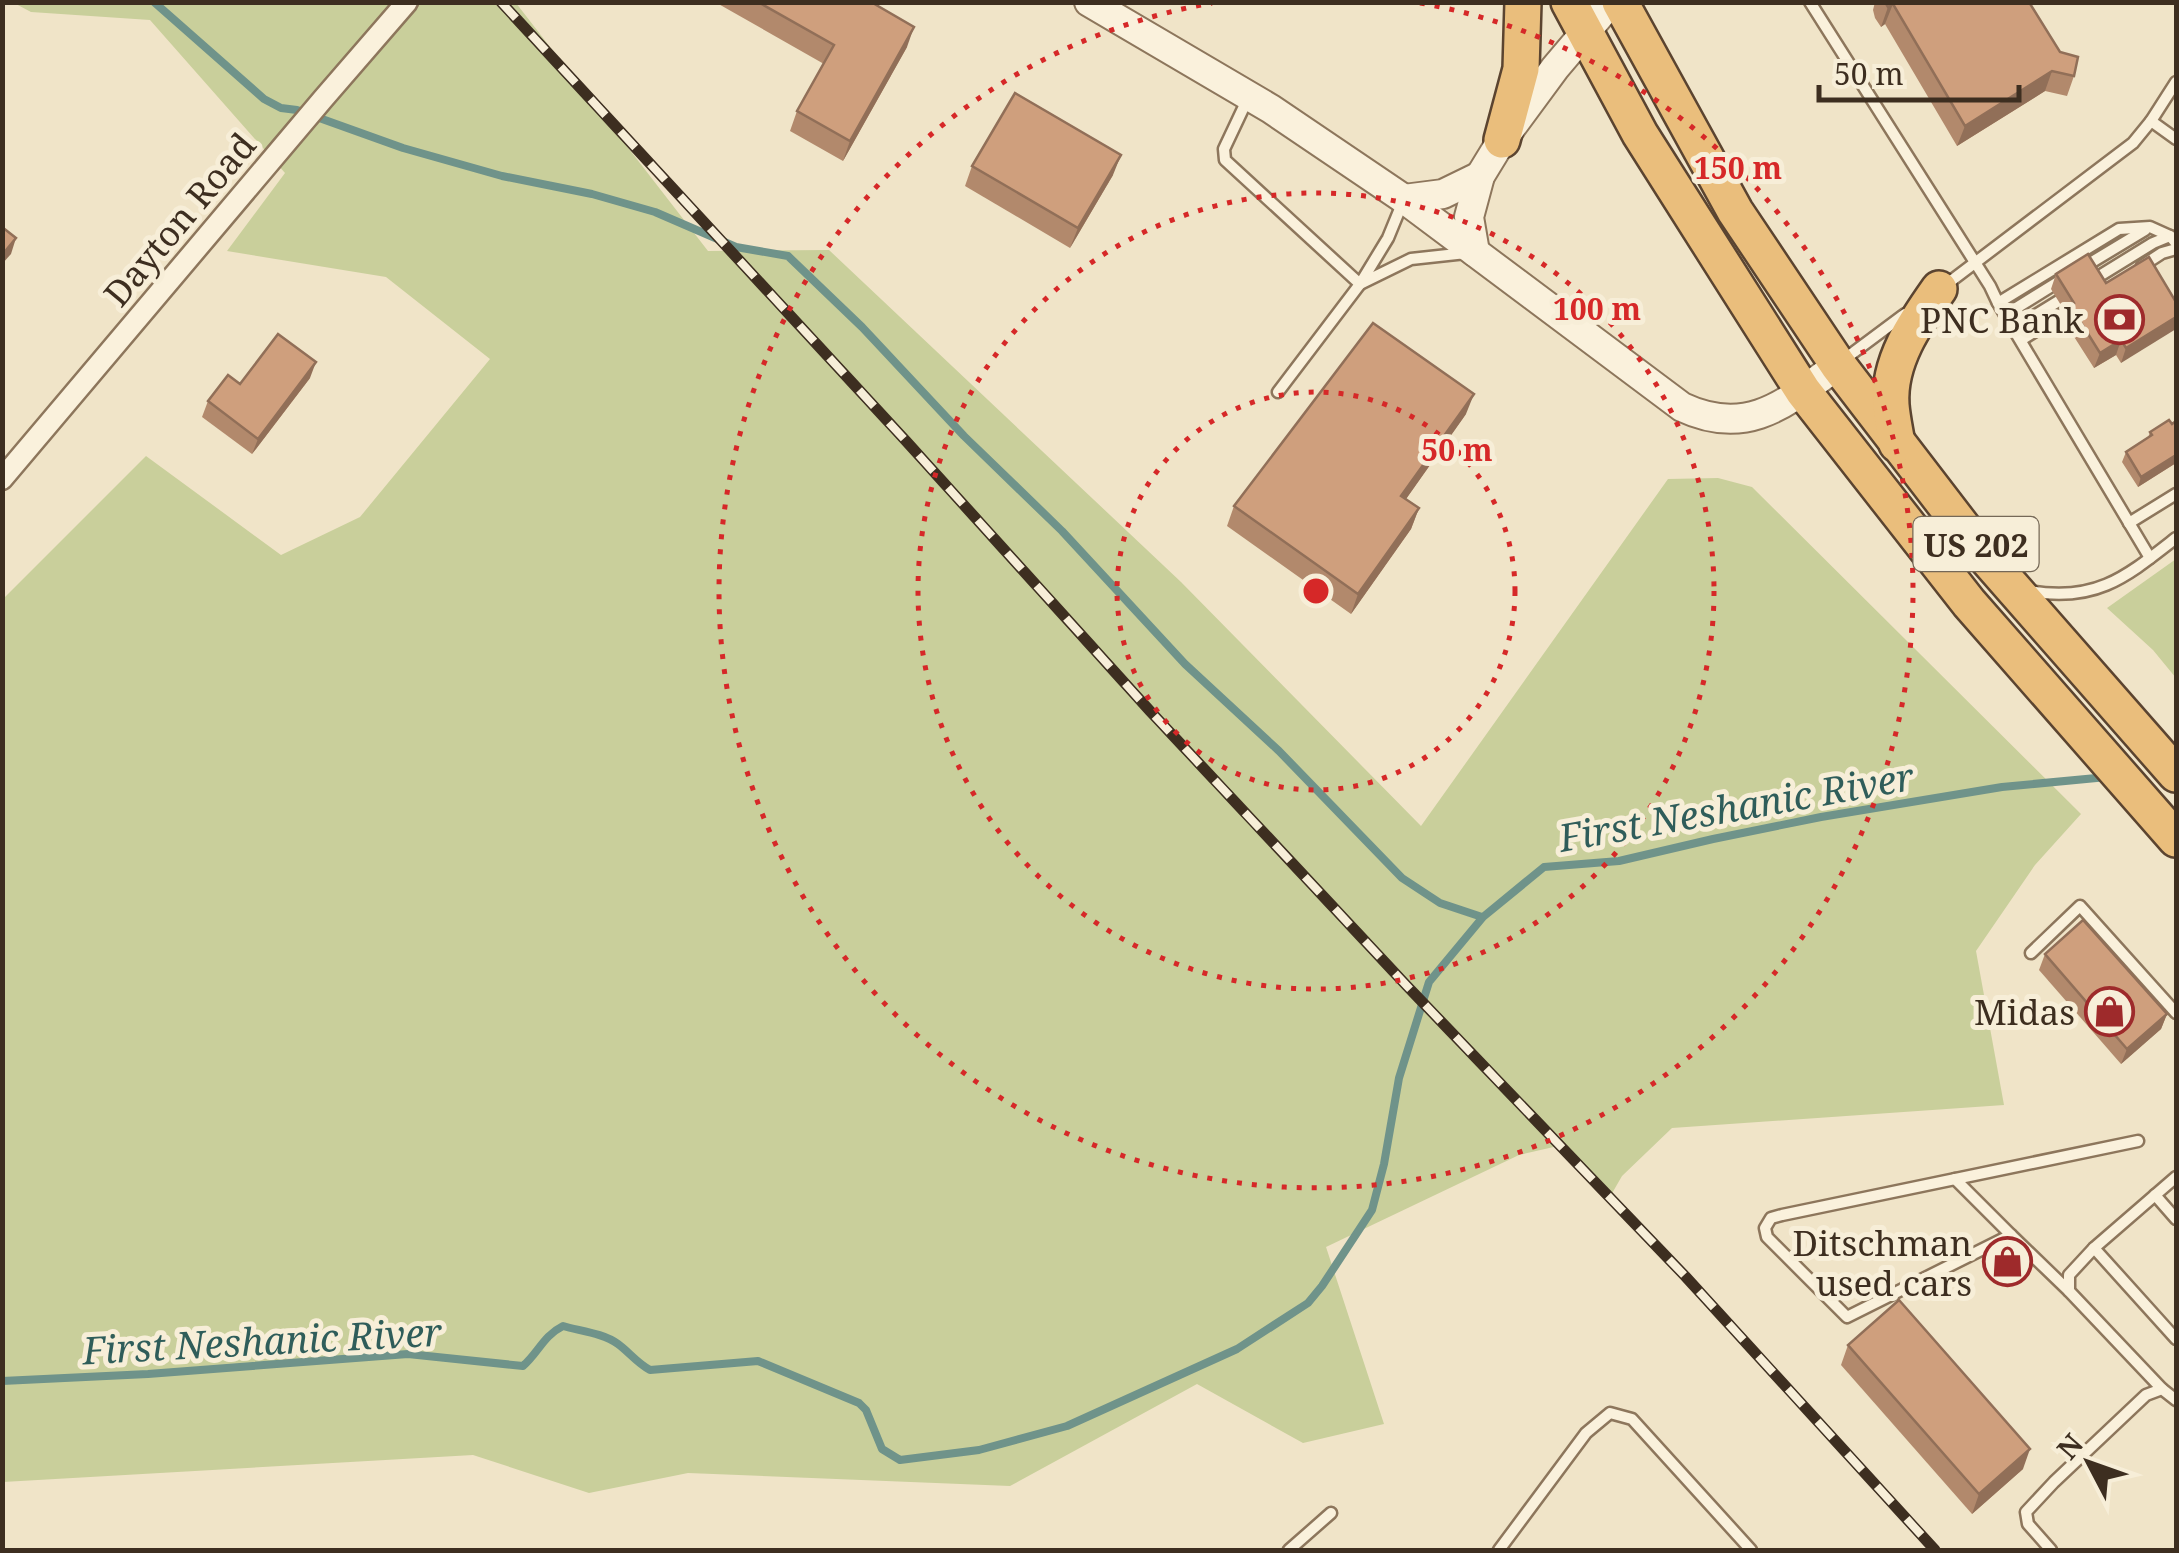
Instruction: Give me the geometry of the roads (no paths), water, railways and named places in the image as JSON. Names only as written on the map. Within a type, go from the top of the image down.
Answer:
[{"type":"highway","points":[[1502,140],[1521,69],[1523,2]]},
{"type":"highway","name":"US 202","points":[[1620,2],[1734,212],[1838,364],[2012,586],[2176,774]]},
{"type":"highway","name":"US 202","points":[[1576,17],[1640,134],[1803,390],[1969,603],[2170,832]]},
{"type":"highway","points":[[1898,445],[1891,402],[1894,373],[1918,317],[1939,289]]},
{"type":"street","name":"Dayton Road","points":[[2,479],[407,2]]},
{"type":"street","points":[[1090,2],[1250,96],[1404,198],[1663,393],[1701,416],[1746,420],[1773,410],[1838,364]]},
{"type":"street","points":[[1475,252],[1469,216],[1480,176],[1576,17],[1611,2]]},
{"type":"street","points":[[1404,198],[1443,194],[1480,176]]},
{"type":"lane","points":[[1810,2],[1976,263],[2150,558]]},
{"type":"lane","points":[[1838,364],[2133,143],[2176,82]]},
{"type":"lane","points":[[1250,96],[1224,150],[1224,160],[1360,284]]},
{"type":"lane","points":[[2151,121],[2176,139]]},
{"type":"lane","points":[[1278,392],[1360,284],[1388,238],[1404,198]]},
{"type":"lane","points":[[1998,303],[2119,229],[2150,228],[2174,243]]},
{"type":"lane","points":[[2005,315],[2150,228]]},
{"type":"lane","points":[[2014,329],[2153,243],[2174,243]]},
{"type":"lane","points":[[2130,272],[2174,243]]},
{"type":"lane","points":[[1360,284],[1411,259],[1475,252]]},
{"type":"lane","points":[[2020,340],[2084,301]]},
{"type":"lane","points":[[2130,524],[2176,494]]},
{"type":"lane","points":[[2012,586],[2052,594],[2075,595],[2094,590],[2114,582],[2176,538]]},
{"type":"lane","points":[[2031,953],[2080,906],[2176,1013]]},
{"type":"lane","points":[[2012,1235],[1846,1317],[1767,1237],[1765,1228],[1771,1218],[1782,1215],[2138,1142]]},
{"type":"lane","points":[[2069,1290],[2069,1275],[2094,1248],[2176,1177]]},
{"type":"lane","points":[[1955,1179],[2176,1400]]},
{"type":"lane","points":[[2155,1195],[2176,1219]]},
{"type":"lane","points":[[2094,1248],[2176,1339]]},
{"type":"lane","points":[[2051,1550],[2028,1524],[2026,1512],[2146,1395],[2162,1389]]},
{"type":"lane","points":[[1499,1550],[1586,1433],[1610,1413],[1632,1419],[1751,1550]]},
{"type":"lane","points":[[1289,1550],[1331,1512]]},
{"type":"waterway","points":[[154,2],[264,99],[281,108],[502,176],[592,194],[655,212],[736,247],[788,256],[1062,531],[1185,664],[1279,751],[1402,878],[1440,903],[1482,917]]},
{"type":"waterway","name":"First Neshanic River","points":[[2,1381],[408,1354],[523,1366],[563,1326],[612,1340],[650,1370],[758,1361],[859,1403],[866,1410],[882,1449],[900,1460],[979,1450],[1067,1426],[1237,1349],[1308,1303],[1372,1210],[1399,1078],[1429,982],[1483,917],[1544,867],[1619,861],[1821,817],[2002,787],[2107,777]]},
{"type":"railway","points":[[501,2],[1150,711],[1685,1276],[1935,1550]]},
{"type":"place","name":"PNC Bank","points":[[2119,319]]},
{"type":"place","name":"Midas","points":[[2110,1011]]},
{"type":"place","name":"Ditschman used cars","points":[[2007,1262]]}]
